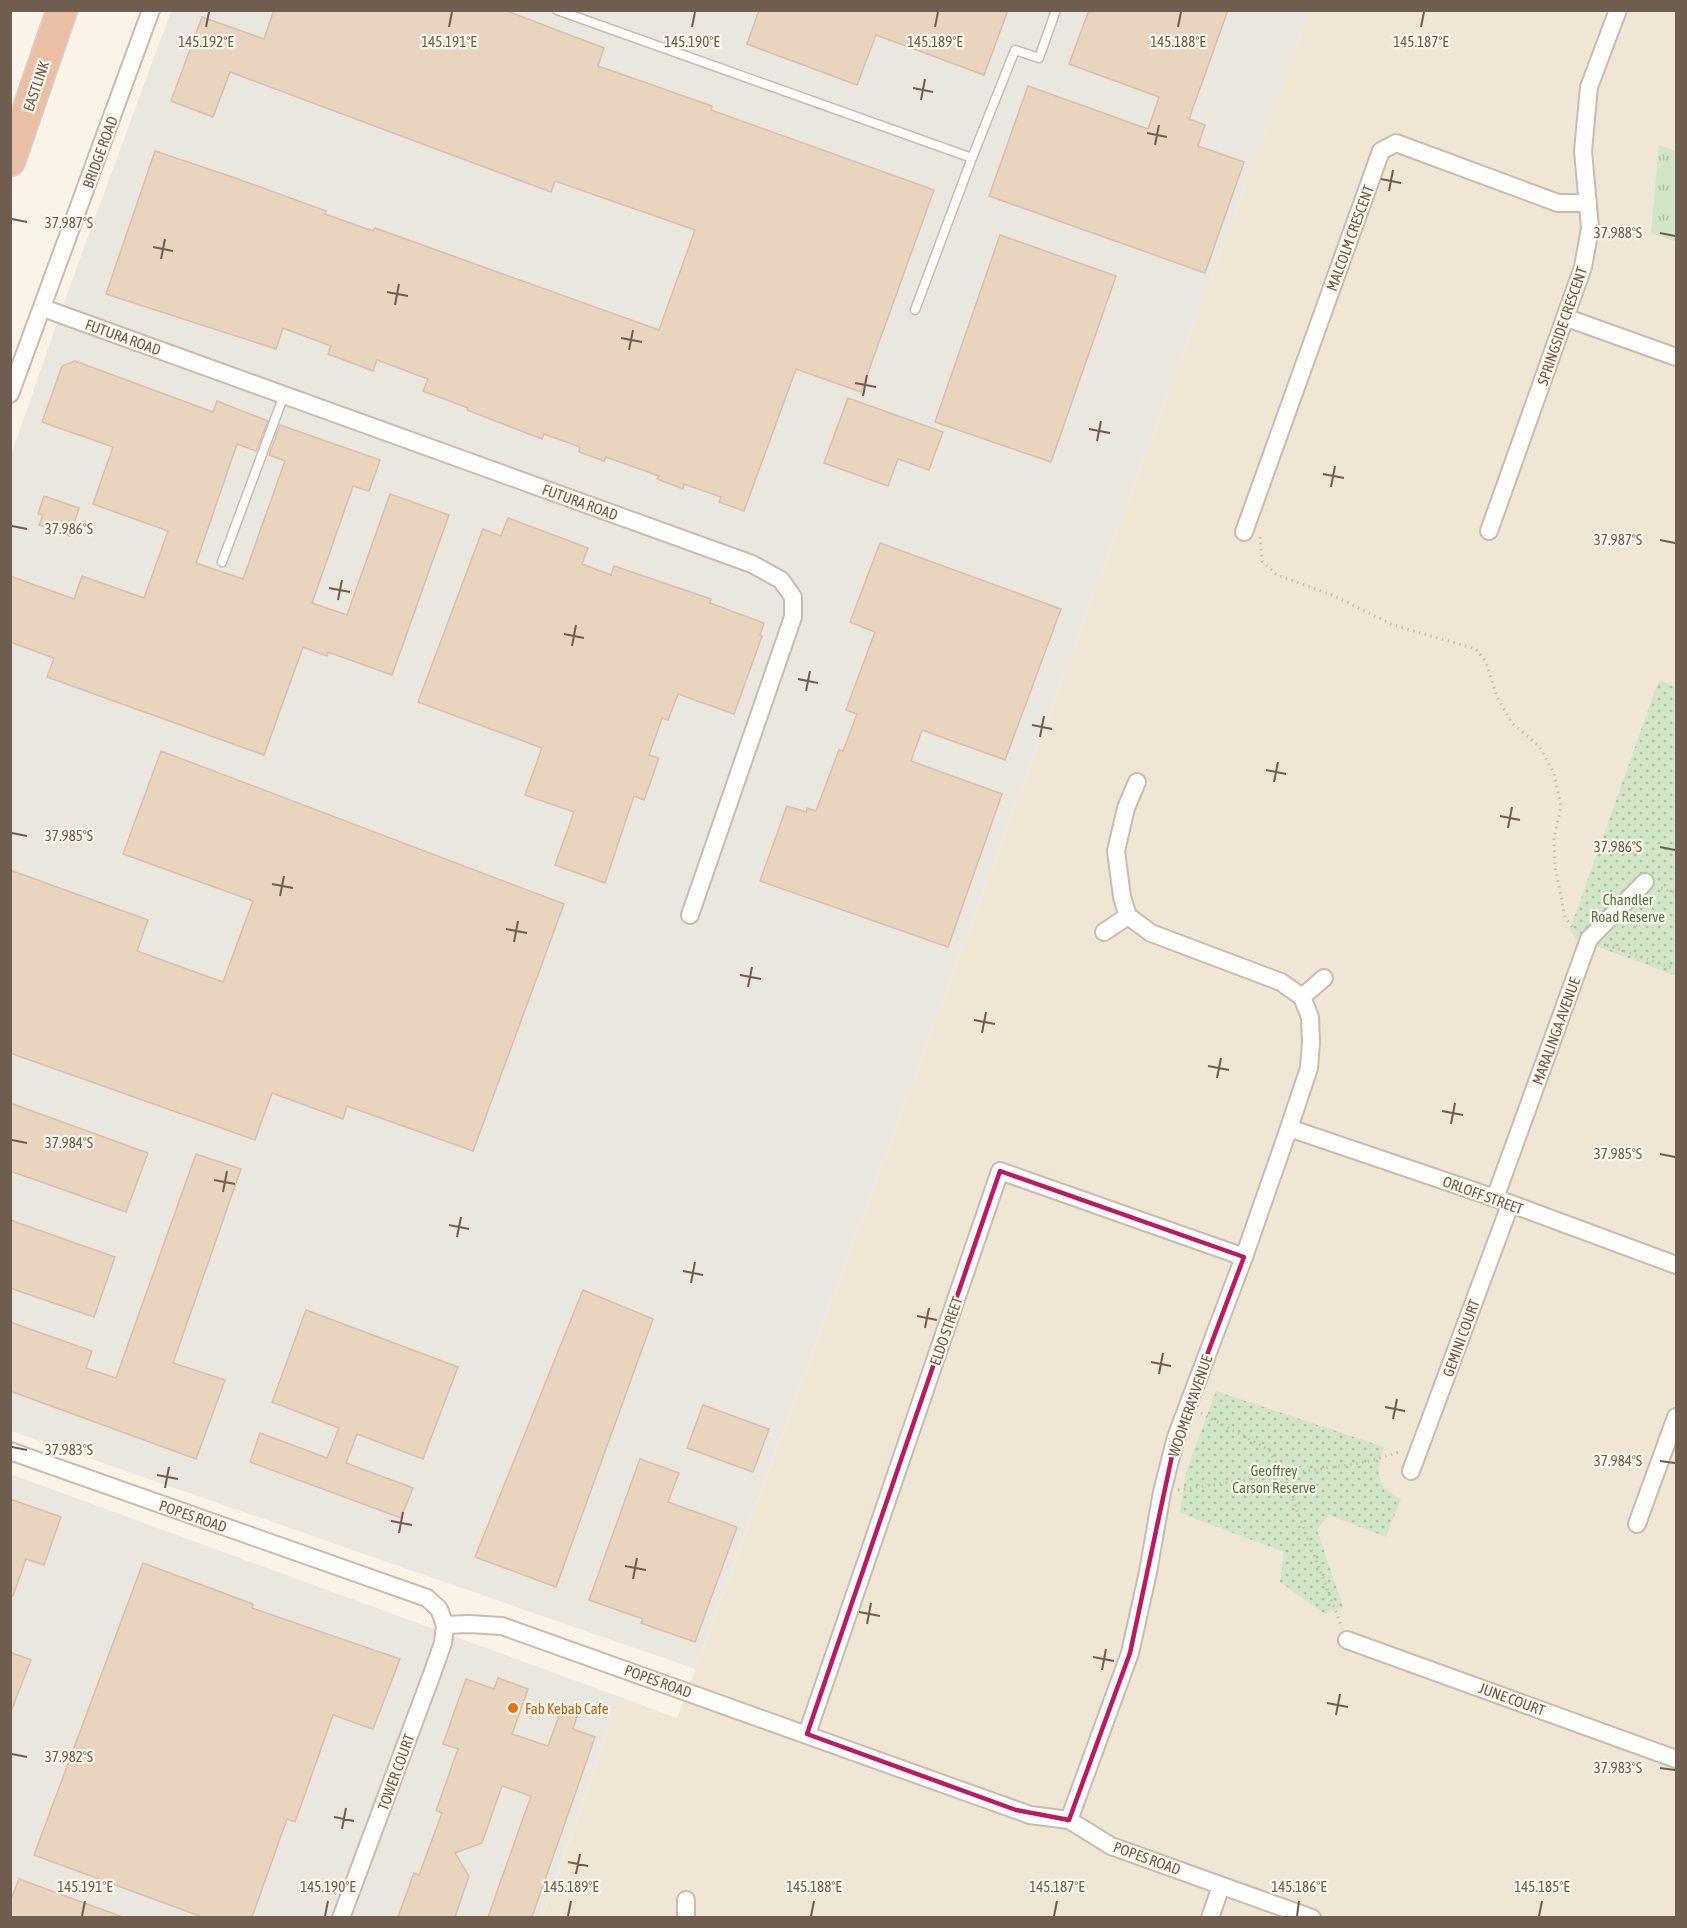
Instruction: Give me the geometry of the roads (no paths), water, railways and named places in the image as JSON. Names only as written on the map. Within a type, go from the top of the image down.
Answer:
[{"type":"highway","name":"EASTLINK","points":[[10,161],[62,10]]},
{"type":"street","name":"BRIDGE ROAD","points":[[10,394],[151,10]]},
{"type":"street","name":"SPRINGSIDE CRESCENT","points":[[1489,531],[1567,318],[1583,267],[1590,228],[1582,151],[1589,87],[1618,10]]},
{"type":"street","name":"MALCOLM CRESCENT","points":[[1245,528],[1381,151],[1396,144],[1558,203],[1588,203]]},
{"type":"street","name":"FUTURA ROAD","points":[[43,308],[752,564],[781,580],[793,597],[793,617],[690,915]]},
{"type":"street","points":[[1567,318],[1677,357]]},
{"type":"street","points":[[1137,782],[1126,808],[1116,851],[1122,897],[1128,916],[1151,933],[1281,982],[1302,997],[1324,978]]},
{"type":"street","name":"MARALINGA AVENUE","points":[[1502,1201],[1589,939],[1646,882]]},
{"type":"street","points":[[1104,932],[1128,916]]},
{"type":"street","name":"WOOMERA AVENUE","points":[[1069,1820],[1130,1653],[1148,1572],[1162,1492],[1176,1437],[1244,1257],[1309,1068],[1310,1017],[1302,997]]},
{"type":"street","name":"ORLOFF STREET","points":[[1289,1128],[1502,1201],[1677,1265]]},
{"type":"street","name":"ELDO STREET","points":[[807,1734],[1000,1172],[1244,1257]]},
{"type":"street","name":"GEMINI COURT","points":[[1411,1471],[1502,1201]]},
{"type":"street","points":[[1637,1524],[1677,1417]]},
{"type":"street","name":"POPES ROAD","points":[[10,1451],[427,1598],[439,1609],[445,1625],[502,1626],[1030,1815],[1069,1820],[1111,1846],[1312,1917]]},
{"type":"street","name":"TOWER COURT","points":[[341,1917],[432,1674],[443,1643],[445,1625]]},
{"type":"street","name":"JUNE COURT","points":[[1347,1640],[1677,1759]]},
{"type":"street","points":[[1210,1917],[1221,1886]]},
{"type":"street","points":[[686,1900],[687,1917]]},
{"type":"lane","points":[[557,10],[972,158]]},
{"type":"lane","points":[[915,310],[1015,50],[1039,58],[1056,10]]},
{"type":"lane","points":[[222,562],[284,395]]},
{"type":"place","name":"Fab Kebab Cafe","points":[[513,1708]]},
{"type":"park label","name":"Chandler Road Reserve","points":[[1628,908]]},
{"type":"park label","name":"Geoffrey Carson Reserve","points":[[1274,1478]]}]
